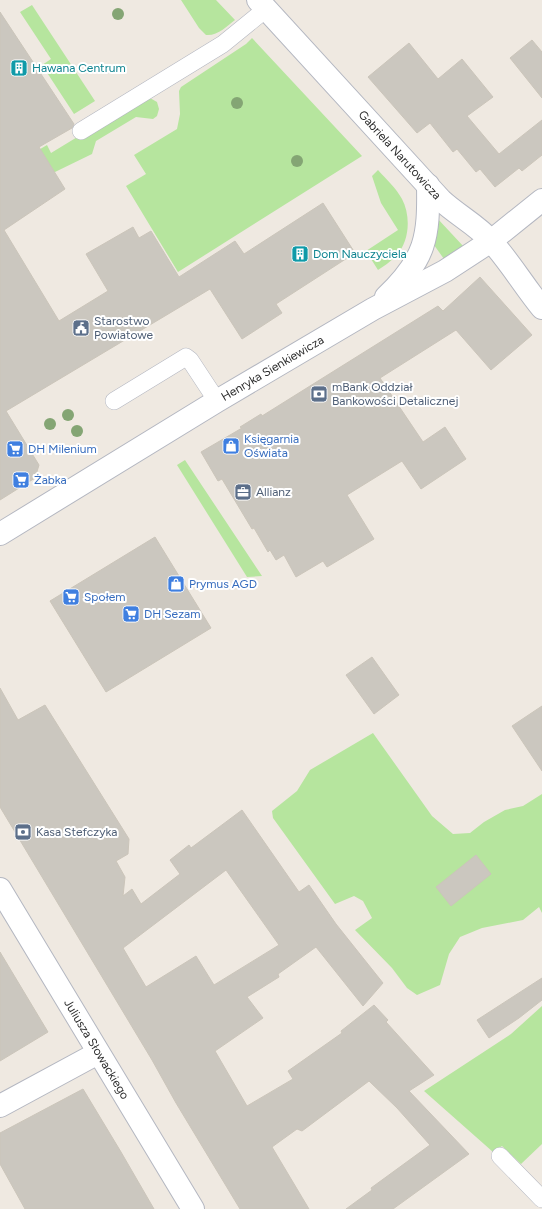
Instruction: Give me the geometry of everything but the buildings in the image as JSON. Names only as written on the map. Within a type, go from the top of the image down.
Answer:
[{"type":"street","name":"Gabriela Narutowicza","points":[[262,5],[447,206],[475,226],[491,241],[542,308]]},
{"type":"street","points":[[373,309],[394,289],[421,253],[427,230],[429,212],[428,185]]},
{"type":"street","name":"Henryka Sienkiewicza","points":[[0,534],[217,401],[373,309],[445,271],[491,241],[542,200]]},
{"type":"street","name":"Juliusza Słowackiego","points":[[0,889],[193,1209]]},
{"type":"street","points":[[0,1106],[98,1053]]},
{"type":"lane","points":[[81,131],[223,44],[262,5]]},
{"type":"lane","points":[[114,401],[186,357],[190,360],[217,401]]},
{"type":"lane","points":[[500,1156],[542,1198]]},
{"type":"green space","points":[[181,0],[216,0],[235,20],[218,32],[206,35],[199,28]]},
{"type":"green space","points":[[32,5],[95,101],[74,114],[42,65],[51,59],[20,12]]},
{"type":"green space","points":[[252,38],[362,156],[178,272],[126,186],[146,174],[134,155],[177,129],[180,114],[179,91],[181,87],[246,44]]},
{"type":"green space","points":[[150,98],[157,102],[159,109],[157,116],[153,119],[136,117],[96,141],[92,154],[55,172],[0,205],[0,173],[47,145],[51,153],[97,125]]},
{"type":"green space","points":[[378,170],[400,195],[407,213],[408,229],[404,244],[400,251],[391,261],[378,270],[366,251],[398,230],[381,203],[372,176]]},
{"type":"green space","points":[[437,218],[464,247],[444,259],[434,245],[437,231]]},
{"type":"green space","points":[[185,460],[262,576],[247,577],[177,465]]},
{"type":"green space","points":[[373,733],[432,816],[453,834],[470,833],[484,822],[505,810],[523,806],[542,794],[542,913],[539,907],[523,920],[482,928],[460,937],[449,954],[440,985],[417,995],[407,988],[392,968],[355,930],[372,918],[363,901],[354,896],[335,904],[273,818],[272,811],[297,791],[310,770]]},
{"type":"green space","points":[[542,1006],[542,1144],[521,1164],[502,1146],[493,1152],[424,1091],[511,1034]]},
{"type":"place","name":"Hawana Centrum","points":[[19,68]]},
{"type":"place","name":"Dom Nauczyciela","points":[[300,254]]},
{"type":"place","name":"Starostwo Powiatowe","points":[[81,328]]},
{"type":"place","name":"mBank Oddział Bankowości Detalicznej","points":[[319,394]]},
{"type":"place","name":"Księgarnia Oświata","points":[[231,446]]},
{"type":"place","name":"DH Milenium","points":[[15,449]]},
{"type":"place","name":"Żabka","points":[[21,480]]},
{"type":"place","name":"Allianz","points":[[243,492]]},
{"type":"place","name":"Prymus AGD","points":[[176,584]]},
{"type":"place","name":"Społem","points":[[71,597]]},
{"type":"place","name":"DH Sezam","points":[[131,614]]},
{"type":"place","name":"Kasa Stefczyka","points":[[23,832]]}]
